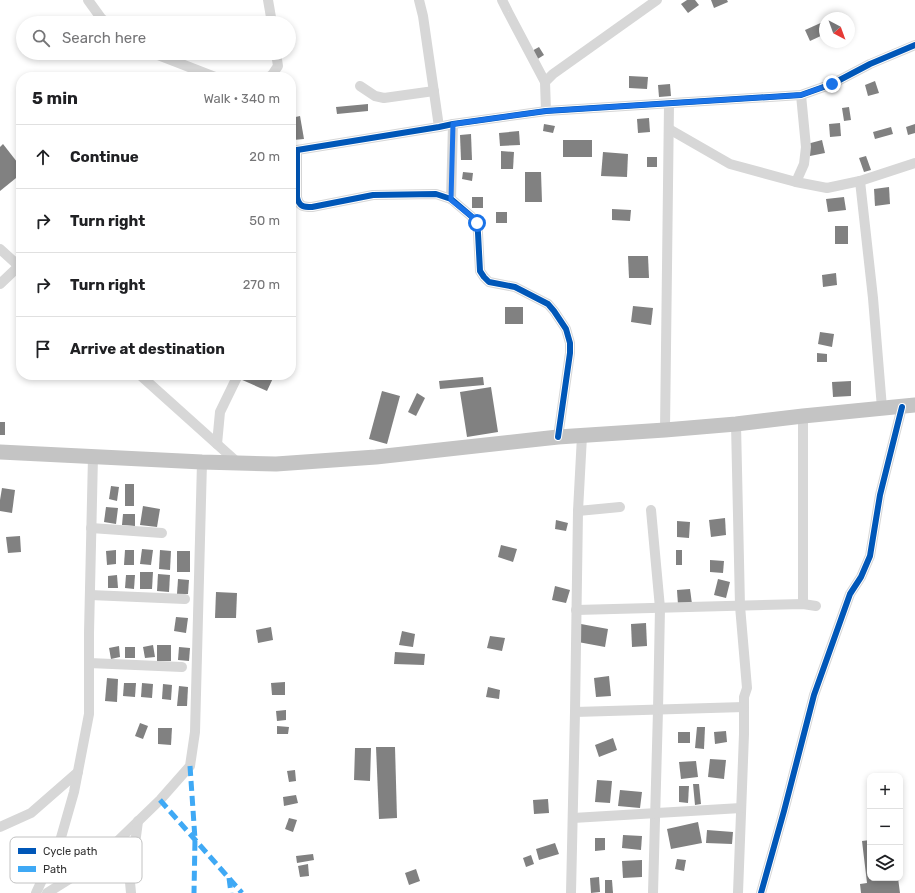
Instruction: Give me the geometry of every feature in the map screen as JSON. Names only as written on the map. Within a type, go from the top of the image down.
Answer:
[{"type":"highway","points":[[0,452],[202,462],[276,464],[376,457],[558,437],[736,424],[908,406]]},
{"type":"street","points":[[88,0],[100,16]]},
{"type":"street","points":[[268,0],[271,16]]},
{"type":"street","points":[[419,0],[424,16],[439,127]]},
{"type":"street","points":[[502,0],[546,82],[546,111]]},
{"type":"street","points":[[546,82],[553,74],[657,0]]},
{"type":"street","points":[[296,150],[453,124],[546,111],[801,95],[832,84],[870,64],[915,45]]},
{"type":"street","points":[[171,60],[201,72]]},
{"type":"street","points":[[274,72],[278,66],[277,60]]},
{"type":"street","points":[[360,86],[375,96],[384,98],[434,91]]},
{"type":"street","points":[[796,182],[804,164],[806,147],[801,95]]},
{"type":"street","points":[[665,430],[669,104]]},
{"type":"street","points":[[451,200],[453,124]]},
{"type":"street","points":[[669,129],[730,164],[796,182],[827,188],[860,181],[915,163]]},
{"type":"street","points":[[860,181],[873,298],[882,408]]},
{"type":"street","points":[[296,197],[298,203],[304,207],[312,207],[374,195],[436,194],[451,200],[471,216],[477,223],[480,272],[484,278],[489,282],[515,287],[548,304],[566,329],[570,343],[570,353],[558,437]]},
{"type":"street","points":[[0,249],[16,262]]},
{"type":"street","points":[[0,284],[16,269]]},
{"type":"street","points":[[146,380],[238,463]]},
{"type":"street","points":[[217,444],[220,412],[236,380]]},
{"type":"street","points":[[761,893],[814,695],[850,594],[861,577],[870,556],[880,495],[908,406]]},
{"type":"street","points":[[803,416],[803,604]]},
{"type":"street","points":[[736,424],[740,606],[747,688],[744,697],[738,893]]},
{"type":"street","points":[[571,893],[578,512],[582,436]]},
{"type":"street","points":[[61,837],[74,792],[89,714],[93,456]]},
{"type":"street","points":[[122,837],[160,800],[190,766],[195,732],[202,462]]},
{"type":"street","points":[[578,512],[620,506]]},
{"type":"street","points":[[651,510],[660,608],[653,893]]},
{"type":"street","points":[[91,528],[162,532]]},
{"type":"street","points":[[90,595],[185,599]]},
{"type":"street","points":[[576,610],[803,604],[816,606]]},
{"type":"street","points":[[89,663],[182,667]]},
{"type":"street","points":[[575,712],[744,707]]},
{"type":"street","points":[[0,827],[31,813],[78,772]]},
{"type":"street","points":[[573,818],[741,808]]},
{"type":"street","points":[[136,837],[138,821]]},
{"type":"street","points":[[36,893],[41,883]]},
{"type":"street","points":[[47,893],[63,883]]},
{"type":"street","points":[[130,883],[131,893]]},
{"type":"building","points":[[687,0],[695,0],[699,5],[688,13],[681,4]]},
{"type":"building","points":[[711,0],[727,0],[728,2],[714,8]]},
{"type":"building","points":[[819,24],[819,37],[810,41],[805,30]]},
{"type":"building","points":[[539,47],[544,55],[536,60],[530,52]]},
{"type":"building","points":[[629,76],[648,77],[647,89],[629,88]]},
{"type":"building","points":[[875,81],[879,93],[868,96],[865,85]]},
{"type":"building","points":[[670,84],[671,96],[659,97],[658,85]]},
{"type":"building","points":[[368,104],[368,111],[337,114],[336,107]]},
{"type":"building","points":[[849,107],[851,120],[844,121],[842,108]]},
{"type":"building","points":[[300,116],[304,139],[296,140],[296,117]]},
{"type":"building","points":[[649,118],[650,132],[638,133],[637,119]]},
{"type":"building","points":[[840,123],[841,136],[830,137],[829,124]]},
{"type":"building","points":[[544,124],[555,126],[553,133],[543,131]]},
{"type":"building","points":[[915,124],[915,133],[908,135],[906,127]]},
{"type":"building","points":[[891,127],[893,134],[875,139],[873,132]]},
{"type":"building","points":[[519,131],[520,145],[500,146],[499,133]]},
{"type":"building","points":[[471,134],[472,160],[461,160],[460,135]]},
{"type":"building","points":[[563,140],[592,140],[592,157],[563,157]]},
{"type":"building","points":[[822,140],[825,153],[810,156],[807,144]]},
{"type":"building","points":[[3,144],[16,161],[16,178],[0,191],[0,147]]},
{"type":"building","points":[[501,151],[514,152],[513,169],[501,169]]},
{"type":"building","points":[[603,152],[628,154],[627,177],[601,176]]},
{"type":"building","points":[[866,156],[871,170],[864,172],[859,158]]},
{"type":"building","points":[[647,157],[657,157],[657,167],[647,167]]},
{"type":"building","points":[[463,172],[473,173],[472,181],[462,179]]},
{"type":"building","points":[[525,172],[541,172],[542,202],[525,202]]},
{"type":"building","points":[[889,187],[890,204],[875,206],[874,189]]},
{"type":"building","points":[[472,197],[483,197],[483,208],[472,208]]},
{"type":"building","points":[[844,197],[846,210],[828,212],[826,199]]},
{"type":"building","points":[[612,209],[631,210],[630,221],[612,220]]},
{"type":"building","points":[[496,212],[507,212],[507,223],[496,223]]},
{"type":"building","points":[[835,226],[848,226],[848,244],[835,244]]},
{"type":"building","points":[[628,256],[648,256],[649,278],[629,278]]},
{"type":"building","points":[[836,273],[837,285],[823,287],[822,275]]},
{"type":"building","points":[[633,306],[653,308],[651,325],[631,322]]},
{"type":"building","points":[[505,307],[523,307],[523,324],[505,324]]},
{"type":"building","points":[[820,332],[834,334],[832,347],[818,344]]},
{"type":"building","points":[[817,353],[827,354],[827,362],[817,362]]},
{"type":"building","points":[[483,377],[484,385],[440,389],[439,381]]},
{"type":"building","points":[[242,380],[272,380],[267,391]]},
{"type":"building","points":[[851,381],[851,396],[833,397],[832,382]]},
{"type":"building","points":[[491,387],[498,432],[467,437],[460,392]]},
{"type":"building","points":[[382,391],[400,396],[387,444],[369,439]]},
{"type":"building","points":[[417,393],[425,398],[416,416],[408,412]]},
{"type":"building","points":[[0,422],[5,422],[5,435],[0,435]]},
{"type":"building","points":[[125,484],[134,484],[134,506],[125,506]]},
{"type":"building","points":[[111,486],[119,487],[117,501],[109,499]]},
{"type":"building","points":[[2,488],[15,490],[12,513],[0,511]]},
{"type":"building","points":[[143,506],[160,509],[157,527],[140,525]]},
{"type":"building","points":[[106,507],[118,508],[116,524],[104,522]]},
{"type":"building","points":[[123,514],[135,514],[135,526],[122,525]]},
{"type":"building","points":[[725,518],[726,535],[711,537],[709,520]]},
{"type":"building","points":[[556,520],[568,523],[566,531],[555,529]]},
{"type":"building","points":[[677,521],[690,522],[689,538],[677,537]]},
{"type":"building","points":[[20,536],[21,552],[8,553],[6,537]]},
{"type":"building","points":[[501,545],[517,549],[513,562],[498,557]]},
{"type":"building","points":[[142,549],[153,550],[151,565],[140,564]]},
{"type":"building","points":[[116,550],[116,564],[107,565],[106,551]]},
{"type":"building","points":[[125,550],[134,550],[134,565],[124,565]]},
{"type":"building","points":[[160,550],[171,551],[170,570],[159,569]]},
{"type":"building","points":[[676,550],[682,550],[682,565],[676,565]]},
{"type":"building","points":[[177,551],[190,551],[190,572],[177,572]]},
{"type":"building","points":[[710,560],[724,561],[723,573],[710,572]]},
{"type":"building","points":[[140,572],[153,572],[152,589],[140,589]]},
{"type":"building","points":[[158,574],[170,575],[169,592],[157,591]]},
{"type":"building","points":[[117,575],[118,588],[108,588],[108,576]]},
{"type":"building","points":[[126,575],[135,575],[134,589],[125,588]]},
{"type":"building","points":[[178,579],[189,580],[188,594],[177,594]]},
{"type":"building","points":[[718,579],[730,582],[726,598],[714,595]]},
{"type":"building","points":[[555,586],[570,590],[566,603],[552,600]]},
{"type":"building","points":[[690,589],[692,604],[678,605],[677,590]]},
{"type":"building","points":[[216,592],[237,593],[236,618],[215,618]]},
{"type":"building","points":[[176,617],[188,618],[186,633],[174,631]]},
{"type":"building","points":[[646,623],[647,646],[632,647],[631,624]]},
{"type":"building","points":[[581,624],[608,629],[605,647],[578,642]]},
{"type":"building","points":[[271,627],[273,640],[258,643],[256,630]]},
{"type":"building","points":[[402,631],[415,634],[413,647],[399,645]]},
{"type":"building","points":[[490,636],[505,638],[502,651],[487,648]]},
{"type":"building","points":[[153,645],[155,657],[145,658],[143,647]]},
{"type":"building","points":[[157,645],[171,645],[171,661],[157,661]]},
{"type":"building","points":[[119,646],[120,657],[111,659],[109,648]]},
{"type":"building","points":[[125,647],[135,647],[135,658],[125,658]]},
{"type":"building","points":[[179,647],[190,648],[189,661],[178,660]]},
{"type":"building","points":[[395,652],[425,654],[424,665],[394,664]]},
{"type":"building","points":[[609,676],[611,696],[596,697],[594,678]]},
{"type":"building","points":[[107,678],[118,679],[117,702],[105,701]]},
{"type":"building","points":[[285,682],[285,695],[272,695],[271,683]]},
{"type":"building","points":[[124,683],[136,683],[135,697],[123,696]]},
{"type":"building","points":[[142,683],[153,684],[152,698],[141,697]]},
{"type":"building","points":[[163,684],[172,685],[171,700],[162,699]]},
{"type":"building","points":[[179,686],[188,687],[187,706],[177,706]]},
{"type":"building","points":[[488,687],[500,690],[499,699],[486,697]]},
{"type":"building","points":[[286,710],[286,720],[277,721],[276,711]]},
{"type":"building","points":[[140,723],[148,726],[143,739],[135,736]]},
{"type":"building","points":[[277,726],[289,727],[288,734],[277,734]]},
{"type":"building","points":[[697,727],[705,727],[704,749],[695,748]]},
{"type":"building","points":[[158,728],[172,728],[171,745],[158,744]]},
{"type":"building","points":[[726,731],[727,742],[715,744],[714,732]]},
{"type":"building","points":[[678,732],[690,732],[690,743],[678,743]]},
{"type":"building","points":[[613,738],[617,750],[599,757],[595,745]]},
{"type":"building","points":[[376,747],[395,747],[397,818],[379,819]]},
{"type":"building","points":[[355,748],[371,748],[370,781],[354,780]]},
{"type":"building","points":[[710,759],[726,760],[724,779],[708,777]]},
{"type":"building","points":[[696,761],[698,777],[681,779],[679,762]]},
{"type":"building","points":[[295,770],[296,781],[289,782],[287,771]]},
{"type":"building","points":[[597,780],[612,781],[610,803],[595,802]]},
{"type":"building","points":[[693,784],[699,784],[701,804],[695,805]]},
{"type":"building","points":[[679,786],[689,786],[688,803],[679,802]]},
{"type":"building","points":[[620,790],[642,792],[640,808],[618,806]]},
{"type":"building","points":[[296,795],[298,803],[284,806],[283,797]]},
{"type":"building","points":[[548,799],[549,813],[534,814],[533,800]]},
{"type":"building","points":[[289,818],[297,820],[293,832],[285,829]]},
{"type":"building","points":[[698,822],[702,843],[671,849],[667,829]]},
{"type":"building","points":[[707,830],[733,832],[732,844],[706,843]]},
{"type":"building","points":[[623,835],[642,836],[641,850],[622,848]]},
{"type":"building","points":[[595,838],[605,838],[605,850],[595,851]]},
{"type":"building","points":[[867,840],[867,881],[898,881],[900,893],[861,893],[860,884],[867,883],[862,841]]},
{"type":"building","points":[[555,843],[559,854],[539,860],[536,849]]},
{"type":"building","points":[[313,854],[314,860],[297,863],[296,856]]},
{"type":"building","points":[[531,855],[534,864],[526,867],[523,858]]},
{"type":"building","points":[[677,859],[686,860],[684,871],[675,869]]},
{"type":"building","points":[[642,860],[642,877],[623,878],[622,861]]},
{"type":"building","points":[[308,864],[309,876],[300,877],[298,866]]},
{"type":"building","points":[[416,869],[420,881],[409,885],[405,873]]},
{"type":"building","points":[[599,877],[600,892],[591,893],[590,878]]},
{"type":"building","points":[[605,880],[612,880],[613,893],[605,893]]},
{"type":"marked path","points":[[190,766],[195,839],[194,893]]},
{"type":"marked path","points":[[160,800],[242,893]]},
{"type":"marked path","points":[[229,878],[231,893]]},
{"type":"cycle path","points":[[296,150],[453,124],[546,111],[801,95],[832,84],[870,64],[915,45]]},
{"type":"cycle path","points":[[297,150],[297,197],[302,206],[312,207],[373,195],[436,194],[451,199],[471,216],[477,223],[480,271],[484,277],[489,282],[515,287],[548,304],[566,329],[570,343],[570,353],[558,437]]},
{"type":"cycle path","points":[[761,893],[814,695],[850,594],[861,577],[870,556],[880,495],[902,407]]},
{"type":"route","points":[[477,223],[471,216],[451,200],[453,124],[546,111],[801,95],[832,84]]}]
